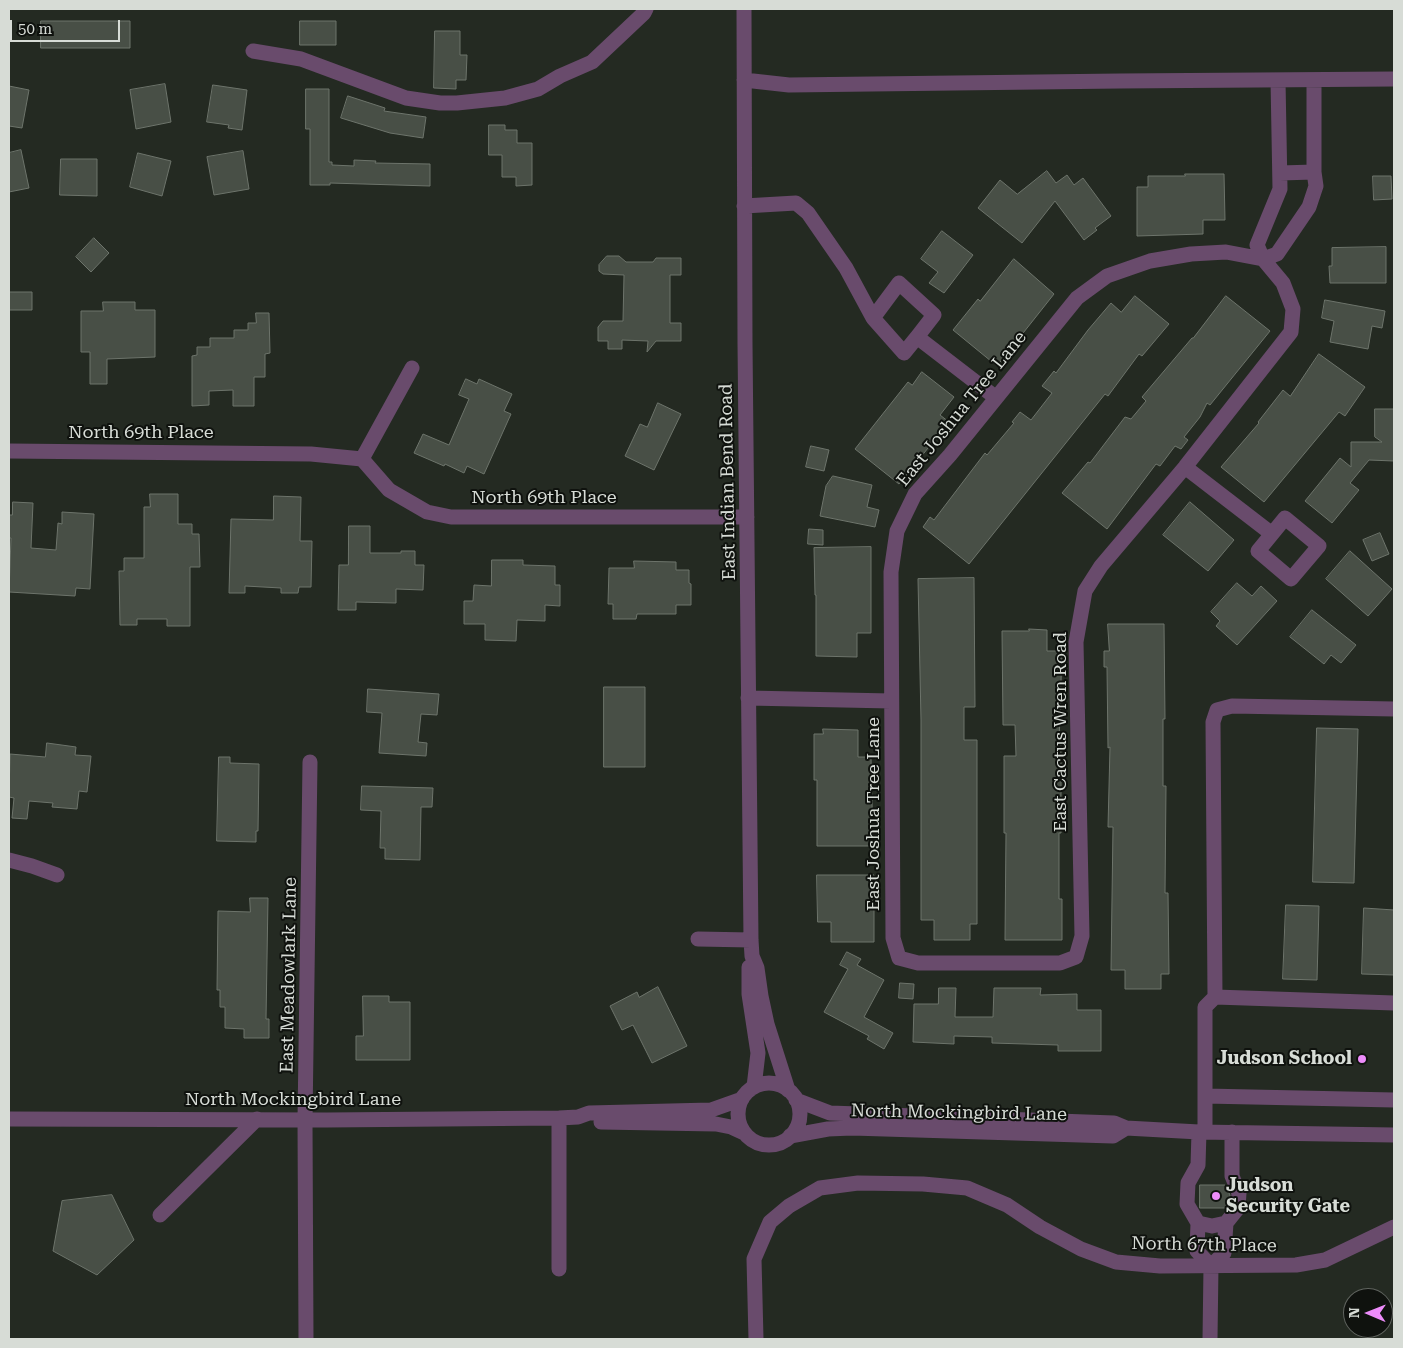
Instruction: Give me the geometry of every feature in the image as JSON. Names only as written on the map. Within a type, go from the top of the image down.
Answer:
[{"type":"street","points":[[253,51],[301,60],[406,98],[440,103],[505,98],[538,89],[560,76],[592,62],[646,9]]},
{"type":"street","name":"East Indian Bend Road","points":[[744,9],[751,940],[752,956],[757,968],[767,1024],[792,1095]]},
{"type":"street","points":[[744,80],[789,85],[1394,80]]},
{"type":"street","points":[[1278,80],[1280,189],[1257,245],[1263,259],[1277,254],[1309,207],[1316,186],[1314,172],[1314,80]]},
{"type":"street","points":[[1280,173],[1314,172]]},
{"type":"street","points":[[744,206],[796,203],[808,213],[846,268],[874,318],[904,353],[934,315],[899,283],[874,318]]},
{"type":"street","name":"East Joshua Tree Lane","points":[[899,958],[894,938],[891,572],[897,531],[915,494],[950,455],[1077,298],[1107,276],[1150,261],[1191,254],[1226,252],[1263,259]]},
{"type":"street","name":"East Cactus Wren Road","points":[[899,958],[918,962],[1060,963],[1076,957],[1082,936],[1076,642],[1085,591],[1101,566],[1185,467],[1291,332],[1293,309],[1283,283],[1263,259]]},
{"type":"street","points":[[917,337],[995,397]]},
{"type":"street","points":[[362,459],[412,368]]},
{"type":"street","name":"North 69th Place","points":[[9,451],[311,454],[362,459],[389,490],[427,512],[451,517],[747,517]]},
{"type":"street","points":[[1185,467],[1272,534]]},
{"type":"street","points":[[748,698],[892,701]]},
{"type":"street","points":[[1210,1339],[1210,1266],[1197,1251],[1198,1223],[1187,1204],[1188,1183],[1198,1165],[1206,1096],[1204,1008],[1215,997],[1213,722],[1217,710],[1232,706],[1394,708]]},
{"type":"street","name":"East Meadowlark Lane","points":[[306,1339],[305,1120],[310,762]]},
{"type":"street","points":[[9,860],[57,875]]},
{"type":"street","points":[[698,939],[751,940]]},
{"type":"street","name":"East Indian Bend Road","points":[[752,956],[748,968],[749,994],[758,1053],[754,1087]]},
{"type":"street","points":[[1215,997],[1394,1003]]},
{"type":"street","name":"North Mockingbird Lane","points":[[9,1119],[305,1120],[559,1118],[578,1117],[589,1112],[711,1110],[742,1099],[746,1092],[754,1087],[770,1084],[780,1085],[792,1095],[830,1114],[1114,1122],[1126,1128],[1202,1132],[1394,1135]]},
{"type":"street","points":[[790,1136],[798,1123],[798,1108],[792,1095]]},
{"type":"street","points":[[1206,1096],[1394,1100]]},
{"type":"street","points":[[742,1099],[738,1116],[744,1133]]},
{"type":"street","name":"North Mockingbird Lane","points":[[578,1117],[589,1122],[716,1124],[731,1127],[757,1142],[766,1144],[782,1142],[790,1136],[828,1129],[852,1128],[1114,1136],[1126,1128]]},
{"type":"street","points":[[559,1118],[559,1269]]},
{"type":"street","points":[[160,1215],[257,1119]]},
{"type":"street","points":[[1210,1266],[1224,1252],[1226,1223],[1238,1208],[1240,1193],[1232,1176],[1232,1132]]},
{"type":"street","name":"North 67th Place","points":[[756,1339],[754,1259],[770,1222],[790,1206],[820,1188],[858,1183],[923,1184],[967,1188],[1007,1205],[1040,1227],[1081,1249],[1116,1262],[1160,1266],[1296,1265],[1325,1260],[1394,1228]]},
{"type":"street","points":[[1198,1223],[1212,1226],[1226,1223]]},
{"type":"building","points":[[41,21],[130,21],[130,48],[41,48]]},
{"type":"building","points":[[300,21],[336,21],[336,45],[300,45]]},
{"type":"building","points":[[435,31],[460,31],[460,55],[467,55],[466,80],[456,80],[456,89],[434,88]]},
{"type":"building","points":[[165,84],[171,122],[136,129],[130,90]]},
{"type":"building","points":[[213,85],[247,90],[242,130],[228,128],[229,125],[207,122]]},
{"type":"building","points":[[9,86],[29,90],[22,128],[9,126]]},
{"type":"building","points":[[306,89],[329,89],[329,162],[332,162],[332,165],[354,166],[354,160],[376,161],[375,163],[430,164],[430,186],[330,183],[330,185],[310,185],[310,129],[306,129]]},
{"type":"building","points":[[348,96],[385,108],[384,111],[426,117],[423,138],[390,133],[341,118]]},
{"type":"building","points":[[489,125],[505,125],[505,130],[517,130],[517,143],[532,143],[532,185],[516,186],[516,177],[502,177],[502,155],[489,155]]},
{"type":"building","points":[[21,150],[29,188],[9,192],[9,153]]},
{"type":"building","points":[[243,151],[249,189],[214,195],[207,157]]},
{"type":"building","points":[[138,153],[171,161],[162,196],[130,187]]},
{"type":"building","points":[[61,159],[97,159],[97,196],[60,195]]},
{"type":"building","points":[[1047,171],[1056,183],[1067,175],[1074,185],[1083,178],[1111,216],[1095,228],[1097,230],[1084,240],[1055,201],[1022,243],[978,208],[1000,180],[1017,194]]},
{"type":"building","points":[[1185,174],[1224,174],[1225,220],[1203,220],[1203,234],[1137,236],[1137,187],[1148,187],[1148,176],[1185,176]]},
{"type":"building","points":[[1373,176],[1391,176],[1392,199],[1374,200]]},
{"type":"building","points":[[942,231],[973,255],[944,293],[929,283],[938,272],[921,259]]},
{"type":"building","points":[[94,238],[109,253],[91,272],[76,257]]},
{"type":"building","points":[[1386,247],[1386,283],[1330,283],[1329,266],[1332,266],[1332,248]]},
{"type":"building","points":[[607,256],[619,256],[626,262],[653,262],[656,258],[681,258],[681,275],[670,275],[670,323],[681,323],[681,341],[656,341],[647,352],[648,341],[622,340],[622,349],[608,349],[608,341],[598,341],[598,327],[603,321],[623,321],[624,275],[603,274],[599,271],[599,265]]},
{"type":"building","points":[[1014,259],[1054,294],[997,366],[953,330],[978,299],[980,301]]},
{"type":"building","points":[[9,292],[32,292],[32,310],[9,310]]},
{"type":"building","points":[[1135,296],[1169,324],[1142,356],[1139,354],[1108,396],[1105,394],[969,564],[923,527],[930,517],[934,520],[985,453],[987,455],[1014,423],[1012,422],[1020,412],[1031,420],[1052,393],[1042,386],[1054,371],[1056,373],[1111,303],[1121,312]]},
{"type":"building","points":[[1226,296],[1270,331],[1210,405],[1207,403],[1200,417],[1184,437],[1188,440],[1181,449],[1175,446],[1160,466],[1156,464],[1107,529],[1062,493],[1088,462],[1090,463],[1125,417],[1131,419],[1146,401],[1142,397]]},
{"type":"building","points":[[1325,300],[1385,311],[1382,328],[1372,326],[1368,349],[1330,342],[1334,321],[1322,318]]},
{"type":"building","points":[[103,302],[135,302],[135,310],[155,310],[155,357],[107,359],[107,384],[90,384],[90,352],[81,352],[81,311],[103,311]]},
{"type":"building","points":[[256,313],[269,313],[270,353],[265,354],[265,377],[254,377],[254,406],[233,406],[233,390],[209,391],[209,405],[192,406],[192,356],[197,355],[197,347],[210,347],[210,338],[234,338],[234,330],[248,330],[248,323],[256,323]]},
{"type":"building","points":[[1319,354],[1365,387],[1345,416],[1339,412],[1264,502],[1221,467],[1259,423],[1283,390],[1290,396]]},
{"type":"building","points":[[922,372],[954,397],[940,415],[949,422],[899,484],[855,449],[908,382],[912,385]]},
{"type":"building","points":[[466,379],[477,384],[479,379],[512,394],[504,411],[511,414],[484,474],[467,466],[464,473],[414,453],[423,434],[449,445],[469,399],[459,395]]},
{"type":"building","points":[[658,403],[681,414],[654,470],[625,456],[640,424],[647,427]]},
{"type":"building","points":[[1375,409],[1394,409],[1394,461],[1369,460],[1350,483],[1359,490],[1332,523],[1305,501],[1340,458],[1351,467],[1351,442],[1382,442],[1375,437]]},
{"type":"building","points":[[811,446],[829,450],[824,471],[806,467]]},
{"type":"building","points":[[833,476],[872,485],[867,507],[879,510],[875,527],[820,516],[826,486]]},
{"type":"building","points":[[150,494],[178,494],[178,524],[192,524],[192,534],[199,534],[200,567],[190,567],[190,626],[167,626],[167,619],[137,619],[137,625],[120,625],[119,571],[124,571],[124,558],[144,558],[144,507],[150,507]]},
{"type":"building","points":[[274,496],[301,497],[300,541],[312,541],[311,587],[299,587],[298,593],[281,593],[281,588],[245,586],[245,593],[229,593],[231,519],[273,520]]},
{"type":"building","points":[[13,502],[33,503],[31,548],[56,550],[58,523],[62,524],[62,512],[94,514],[90,589],[76,588],[75,596],[9,592],[11,538],[9,538],[9,515],[12,515]]},
{"type":"building","points":[[1190,502],[1234,540],[1208,571],[1163,535]]},
{"type":"building","points":[[349,526],[370,526],[370,553],[415,551],[415,565],[424,565],[423,590],[396,589],[396,603],[356,602],[356,610],[338,610],[339,565],[348,565]]},
{"type":"building","points":[[809,529],[823,530],[823,545],[808,544]]},
{"type":"building","points":[[1380,533],[1389,554],[1372,561],[1363,540]]},
{"type":"building","points":[[871,547],[871,633],[857,633],[857,657],[816,656],[814,548]]},
{"type":"building","points":[[1350,551],[1392,589],[1368,616],[1326,579]]},
{"type":"building","points":[[492,560],[523,560],[523,565],[555,566],[555,585],[560,585],[560,606],[545,605],[545,621],[517,620],[516,641],[485,640],[485,624],[464,624],[464,601],[473,601],[474,585],[491,586]]},
{"type":"building","points":[[634,561],[676,562],[676,570],[689,570],[691,605],[676,605],[676,614],[637,614],[636,619],[613,619],[613,604],[608,604],[609,568],[634,568]]},
{"type":"building","points":[[974,578],[975,707],[964,707],[964,740],[977,740],[977,924],[970,924],[970,940],[934,940],[934,920],[921,920],[921,720],[918,579]]},
{"type":"building","points":[[1237,583],[1252,596],[1261,586],[1277,601],[1237,645],[1216,626],[1220,621],[1211,612]]},
{"type":"building","points":[[1312,610],[1356,645],[1341,663],[1331,655],[1324,664],[1290,637]]},
{"type":"building","points":[[1108,624],[1164,624],[1165,719],[1163,719],[1163,786],[1166,786],[1165,893],[1168,893],[1169,974],[1161,974],[1161,989],[1125,989],[1125,970],[1111,970],[1113,827],[1108,827],[1110,747],[1108,748],[1107,667],[1104,667],[1104,651],[1109,651]]},
{"type":"building","points":[[1029,629],[1047,630],[1047,651],[1062,651],[1059,744],[1061,744],[1061,833],[1059,833],[1059,899],[1062,899],[1062,940],[1005,940],[1006,833],[1004,833],[1004,756],[1016,756],[1015,725],[1003,725],[1002,631],[1029,631]]},
{"type":"building","points":[[604,687],[645,687],[645,767],[604,767]]},
{"type":"building","points":[[368,689],[439,694],[437,715],[421,714],[418,742],[427,743],[426,756],[379,753],[382,713],[367,712]]},
{"type":"building","points":[[1317,728],[1358,729],[1354,883],[1313,882]]},
{"type":"building","points":[[823,729],[858,730],[858,757],[871,757],[873,846],[817,846],[817,780],[814,780],[814,734],[823,734]]},
{"type":"building","points":[[47,743],[76,747],[75,755],[91,756],[87,792],[79,791],[77,809],[52,807],[53,803],[29,801],[27,819],[12,818],[14,798],[9,797],[10,754],[45,757]]},
{"type":"building","points":[[219,757],[230,757],[230,763],[259,764],[258,831],[256,831],[256,842],[217,841]]},
{"type":"building","points":[[362,786],[433,788],[432,807],[421,807],[420,860],[385,859],[385,848],[380,848],[381,811],[361,810]]},
{"type":"building","points":[[817,875],[874,875],[874,942],[831,942],[831,922],[818,922]]},
{"type":"building","points":[[250,898],[268,898],[266,1019],[269,1019],[269,1038],[244,1038],[244,1029],[225,1028],[225,1007],[220,1007],[220,990],[217,990],[218,911],[250,912]]},
{"type":"building","points":[[1286,905],[1319,906],[1317,980],[1283,979]]},
{"type":"building","points":[[1364,908],[1394,910],[1394,975],[1362,974]]},
{"type":"building","points":[[847,952],[861,959],[857,965],[884,980],[864,1017],[893,1033],[884,1049],[867,1039],[869,1036],[824,1012],[848,969],[840,965]]},
{"type":"building","points":[[900,983],[914,984],[913,999],[899,998]]},
{"type":"building","points":[[658,987],[687,1046],[652,1063],[633,1025],[622,1030],[610,1006],[637,992],[639,997]]},
{"type":"building","points":[[939,988],[956,988],[955,1017],[993,1017],[994,988],[1041,988],[1040,995],[1077,994],[1077,1010],[1101,1010],[1101,1051],[1058,1051],[1058,1045],[992,1043],[992,1037],[954,1036],[954,1044],[913,1042],[914,1004],[938,1004]]},
{"type":"building","points":[[363,996],[389,996],[389,1002],[410,1002],[410,1060],[356,1060],[356,1036],[363,1036]]},
{"type":"building","name":"Judson Security Gate","points":[[1200,1185],[1225,1185],[1230,1195],[1229,1204],[1226,1208],[1200,1208]]},
{"type":"building","points":[[112,1195],[134,1240],[97,1275],[53,1251],[62,1201]]},
{"type":"place","name":"Judson School","points":[[1362,1059]]},
{"type":"place","name":"Judson Security Gate","points":[[1216,1196]]}]
